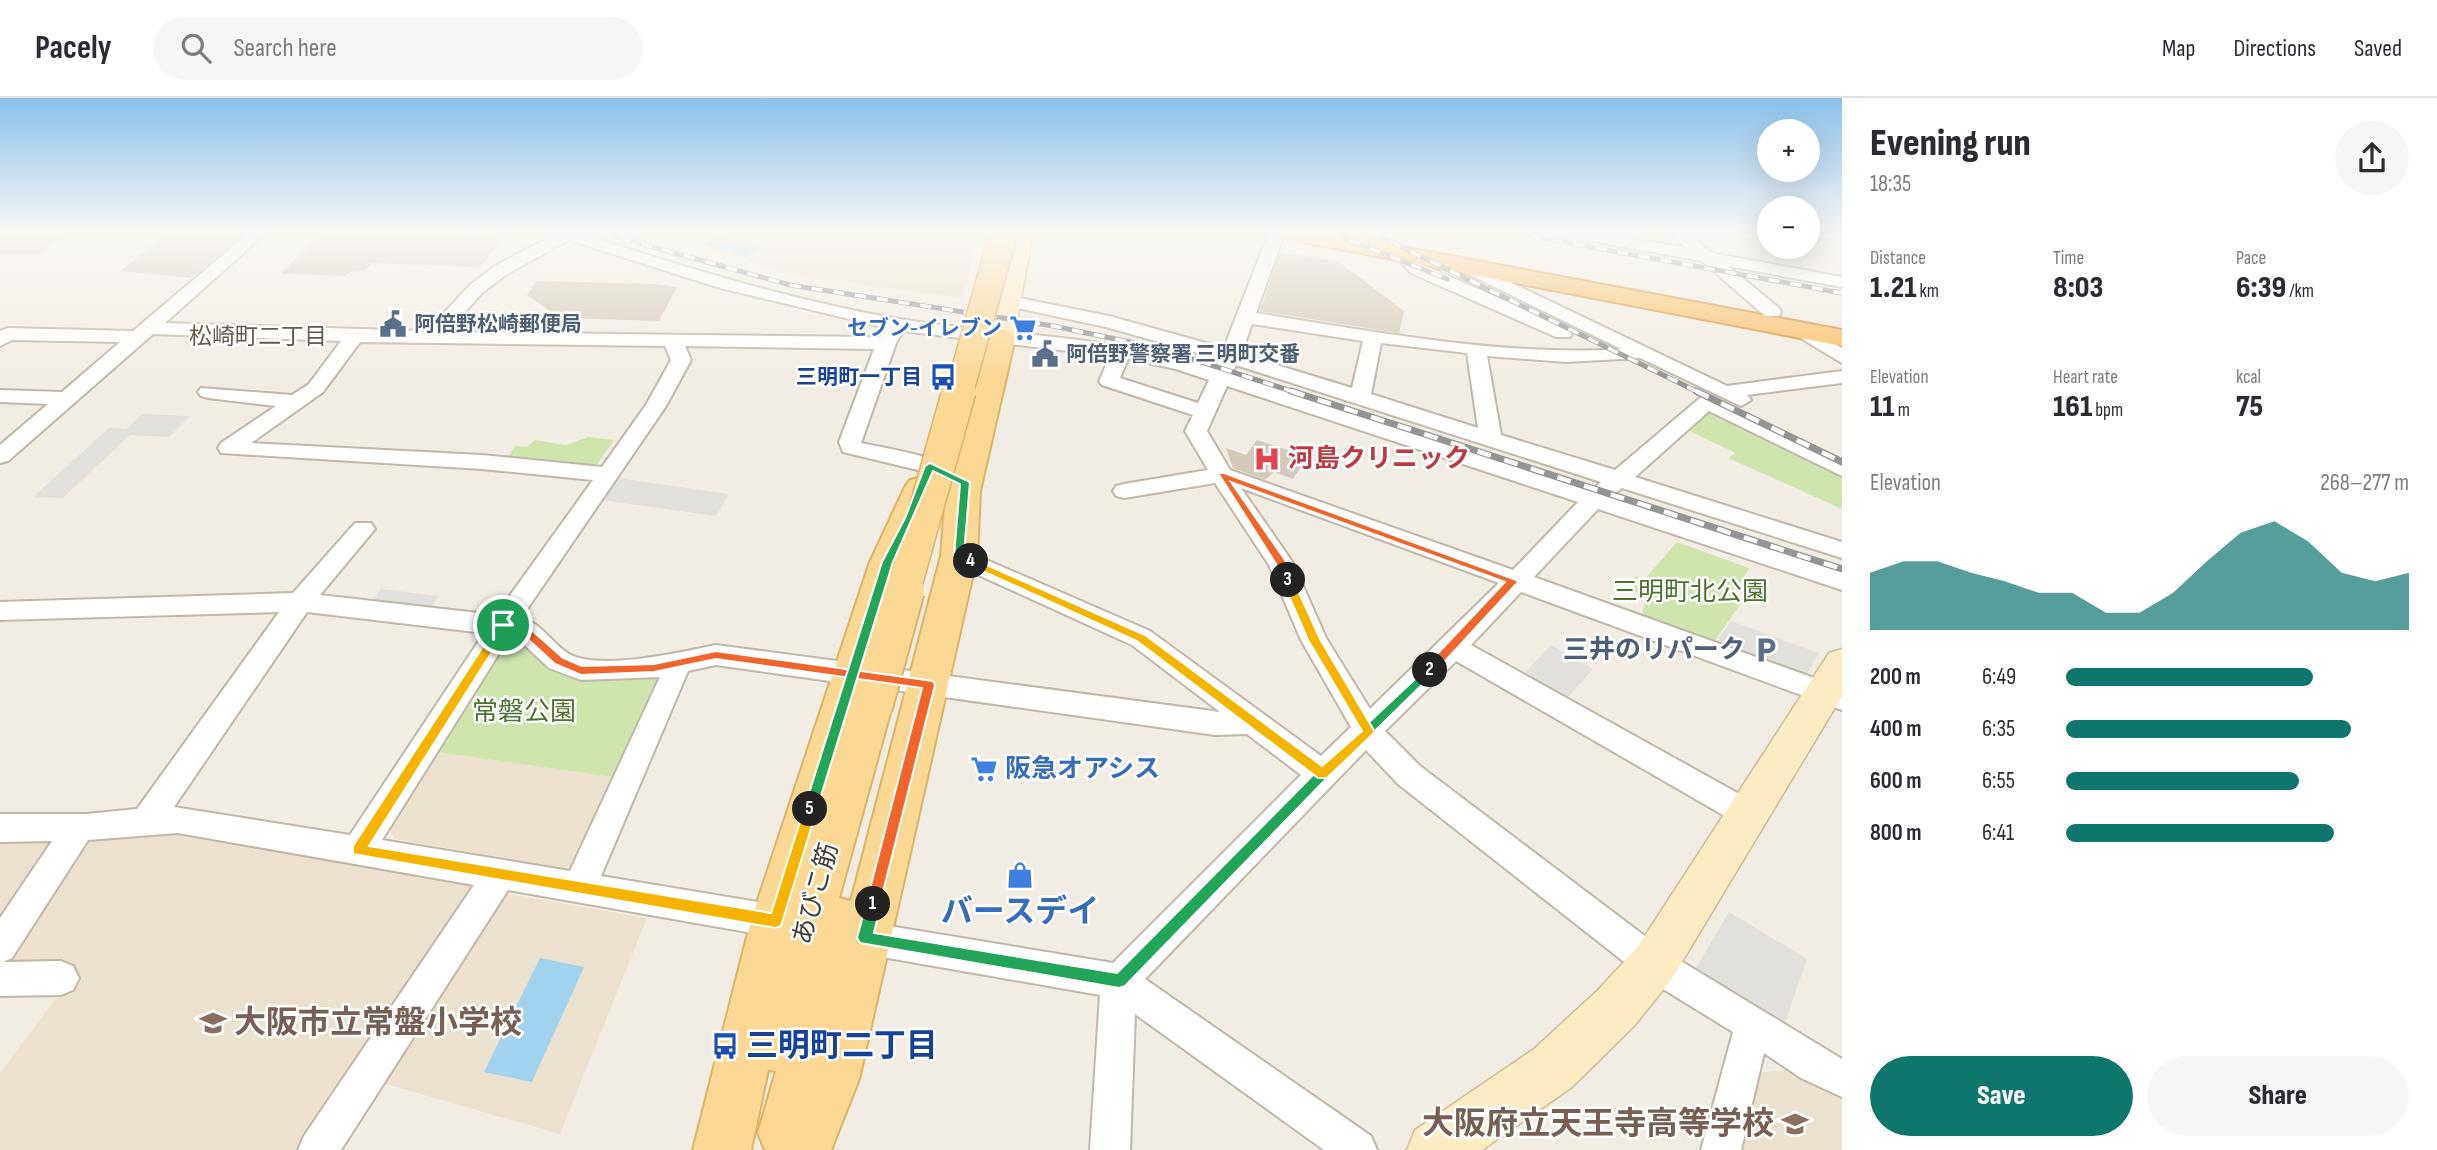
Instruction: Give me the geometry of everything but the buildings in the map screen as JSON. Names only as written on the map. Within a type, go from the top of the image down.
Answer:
[{"type":"highway","points":[[1545,281],[1842,338]]},
{"type":"highway","points":[[1606,281],[1842,326]]},
{"type":"main road","name":"あびこ筋","points":[[783,1150],[887,693],[993,281]]},
{"type":"main road","points":[[802,1150],[831,1079],[865,938],[887,693],[888,562],[910,518],[948,474],[993,324]]},
{"type":"main road","points":[[722,1150],[776,921],[887,693],[959,556],[948,474]]},
{"type":"main road","name":"あびこ筋","points":[[738,1150],[749,1124],[887,693]]},
{"type":"street","points":[[0,456],[204,281]]},
{"type":"street","points":[[433,335],[486,281]]},
{"type":"street","points":[[712,281],[743,291],[898,324],[1109,322],[1593,501],[1842,581]]},
{"type":"street","points":[[993,324],[999,281]]},
{"type":"street","points":[[993,324],[999,281]]},
{"type":"street","points":[[1259,281],[1226,366],[1196,430],[1221,475],[1281,563],[1314,640],[1379,746],[1409,775],[1654,964],[1753,1024],[1814,1065],[1842,1079]]},
{"type":"street","points":[[1445,281],[1615,356],[1842,449]]},
{"type":"street","points":[[1497,281],[1643,352],[1842,469]]},
{"type":"street","points":[[1737,281],[1772,312]]},
{"type":"street","points":[[1245,317],[1373,337],[1548,357],[1615,356],[1643,352]]},
{"type":"street","points":[[898,324],[886,343],[850,442],[851,447],[948,474]]},
{"type":"street","points":[[993,324],[1121,352],[1226,366],[1360,398],[1842,550]]},
{"type":"street","points":[[1801,330],[1842,357]]},
{"type":"street","points":[[0,340],[8,334],[145,333],[676,338],[886,343]]},
{"type":"street","points":[[355,336],[316,388],[229,448],[482,462],[607,474]]},
{"type":"street","points":[[1360,398],[1373,337]]},
{"type":"street","points":[[358,850],[503,625],[656,406],[681,360],[676,338]]},
{"type":"street","points":[[1476,350],[1492,439]]},
{"type":"street","points":[[1121,352],[1108,381],[1205,412]]},
{"type":"street","points":[[1110,1150],[1119,981],[1322,774],[1369,732],[1453,647],[1513,581],[1593,501],[1716,397],[1842,377]]},
{"type":"street","points":[[208,392],[295,402]]},
{"type":"street","points":[[0,396],[67,398]]},
{"type":"street","points":[[1124,491],[1221,475],[1513,581],[1836,686],[1748,814],[1654,964],[1616,1008],[1553,1068],[1435,1150]]},
{"type":"street","points":[[148,819],[300,602],[363,529]]},
{"type":"street","points":[[959,556],[1141,638],[1322,774]]},
{"type":"street","points":[[0,611],[300,602],[523,628],[559,661],[581,670],[625,671],[716,655],[887,693],[1216,724],[1254,722]]},
{"type":"street","points":[[1453,647],[1748,814]]},
{"type":"street","points":[[580,886],[675,674],[674,664]]},
{"type":"street","points":[[0,828],[79,827],[117,825],[148,819],[178,820],[776,921]]},
{"type":"street","points":[[0,947],[79,827]]},
{"type":"street","points":[[318,1150],[500,874]]},
{"type":"street","points":[[865,938],[1119,981],[1357,1150]]},
{"type":"street","points":[[0,979],[61,978]]},
{"type":"street","points":[[1721,1150],[1753,1024]]},
{"type":"shaded area","points":[[839,281],[967,281],[962,298]]},
{"type":"shaded area","points":[[142,414],[190,416],[169,437],[130,435],[63,498],[33,497],[109,428],[126,429]]},
{"type":"shaded area","points":[[618,478],[729,494],[716,516],[602,500]]},
{"type":"shaded area","points":[[381,589],[439,596],[430,609],[371,602]]},
{"type":"shaded area","name":"三井のリパーク","points":[[1731,621],[1819,653],[1803,680],[1713,647]]},
{"type":"shaded area","points":[[1551,645],[1593,669],[1567,698],[1524,674]]},
{"type":"shaded area","points":[[437,752],[619,778],[581,860],[564,868],[394,839],[390,828]]},
{"type":"shaded area","name":"大阪市立常盤小学校","points":[[177,831],[470,886],[472,899],[303,1150],[0,1150],[0,1073],[75,973],[2,971],[6,953],[81,837]]},
{"type":"shaded area","points":[[0,838],[57,838],[0,930]]},
{"type":"shaded area","name":"大阪市立常盤小学校","points":[[507,894],[647,918],[560,1134],[379,1082],[491,901]]},
{"type":"shaded area","points":[[1729,912],[1807,959],[1784,1025],[1694,971]]},
{"type":"shaded area","name":"大阪府立天王寺高等学校","points":[[1785,1070],[1842,1098],[1842,1150],[1742,1150],[1758,1073]]},
{"type":"green space","points":[[1709,411],[1842,473],[1842,509],[1728,458],[1736,453],[1685,429]]},
{"type":"green space","points":[[588,437],[614,440],[594,469],[506,460],[515,446],[527,447],[535,440],[566,445]]},
{"type":"green space","name":"三明町北公園","points":[[1677,542],[1749,568],[1731,599],[1741,603],[1712,645],[1641,620],[1646,597],[1634,591],[1635,576],[1644,580]]},
{"type":"green space","name":"常磐公園","points":[[523,637],[553,668],[577,677],[605,680],[647,677],[662,683],[619,778],[437,752],[507,640]]},
{"type":"water","points":[[540,958],[584,967],[532,1082],[484,1072]]},
{"type":"railway","points":[[776,281],[1053,326],[1159,348],[1297,393]]},
{"type":"railway","points":[[1471,281],[1700,393]]},
{"type":"railway","points":[[1777,281],[1842,293]]},
{"type":"railway","points":[[1291,391],[1842,569]]},
{"type":"railway","points":[[1696,391],[1842,462]]},
{"type":"place","name":"阿倍野松崎郵便局","points":[[393,324]]},
{"type":"place","name":"セブン-イレブン","points":[[1023,328]]},
{"type":"place","name":"阿倍野警察署 三明町交番","points":[[1045,354]]},
{"type":"place","name":"三明町一丁目","points":[[943,377]]},
{"type":"place","name":"河島クリニック","points":[[1267,459]]},
{"type":"place","name":"三井のリパーク","points":[[1766,650]]},
{"type":"place","name":"阪急オアシス","points":[[984,769]]},
{"type":"place","name":"バースデイ","points":[[1020,875]]},
{"type":"place","name":"大阪市立常盤小学校","points":[[213,1023]]},
{"type":"place","name":"三明町二丁目","points":[[725,1046]]},
{"type":"place","name":"大阪府立天王寺高等学校","points":[[1795,1124]]},
{"type":"district","name":"松崎町二丁目","points":[[258,337]]},
{"type":"route","points":[[503,625],[358,850],[776,921],[851,674],[888,562],[910,518],[930,466],[965,482],[959,556],[1141,638],[1322,774],[1369,732],[1314,640],[1281,563],[1221,475],[1233,477],[1513,581],[1453,647],[1369,732],[1322,774],[1119,981],[865,938],[929,685],[851,674],[716,655],[654,668],[625,671],[581,670],[559,661],[523,628],[503,625]]}]
